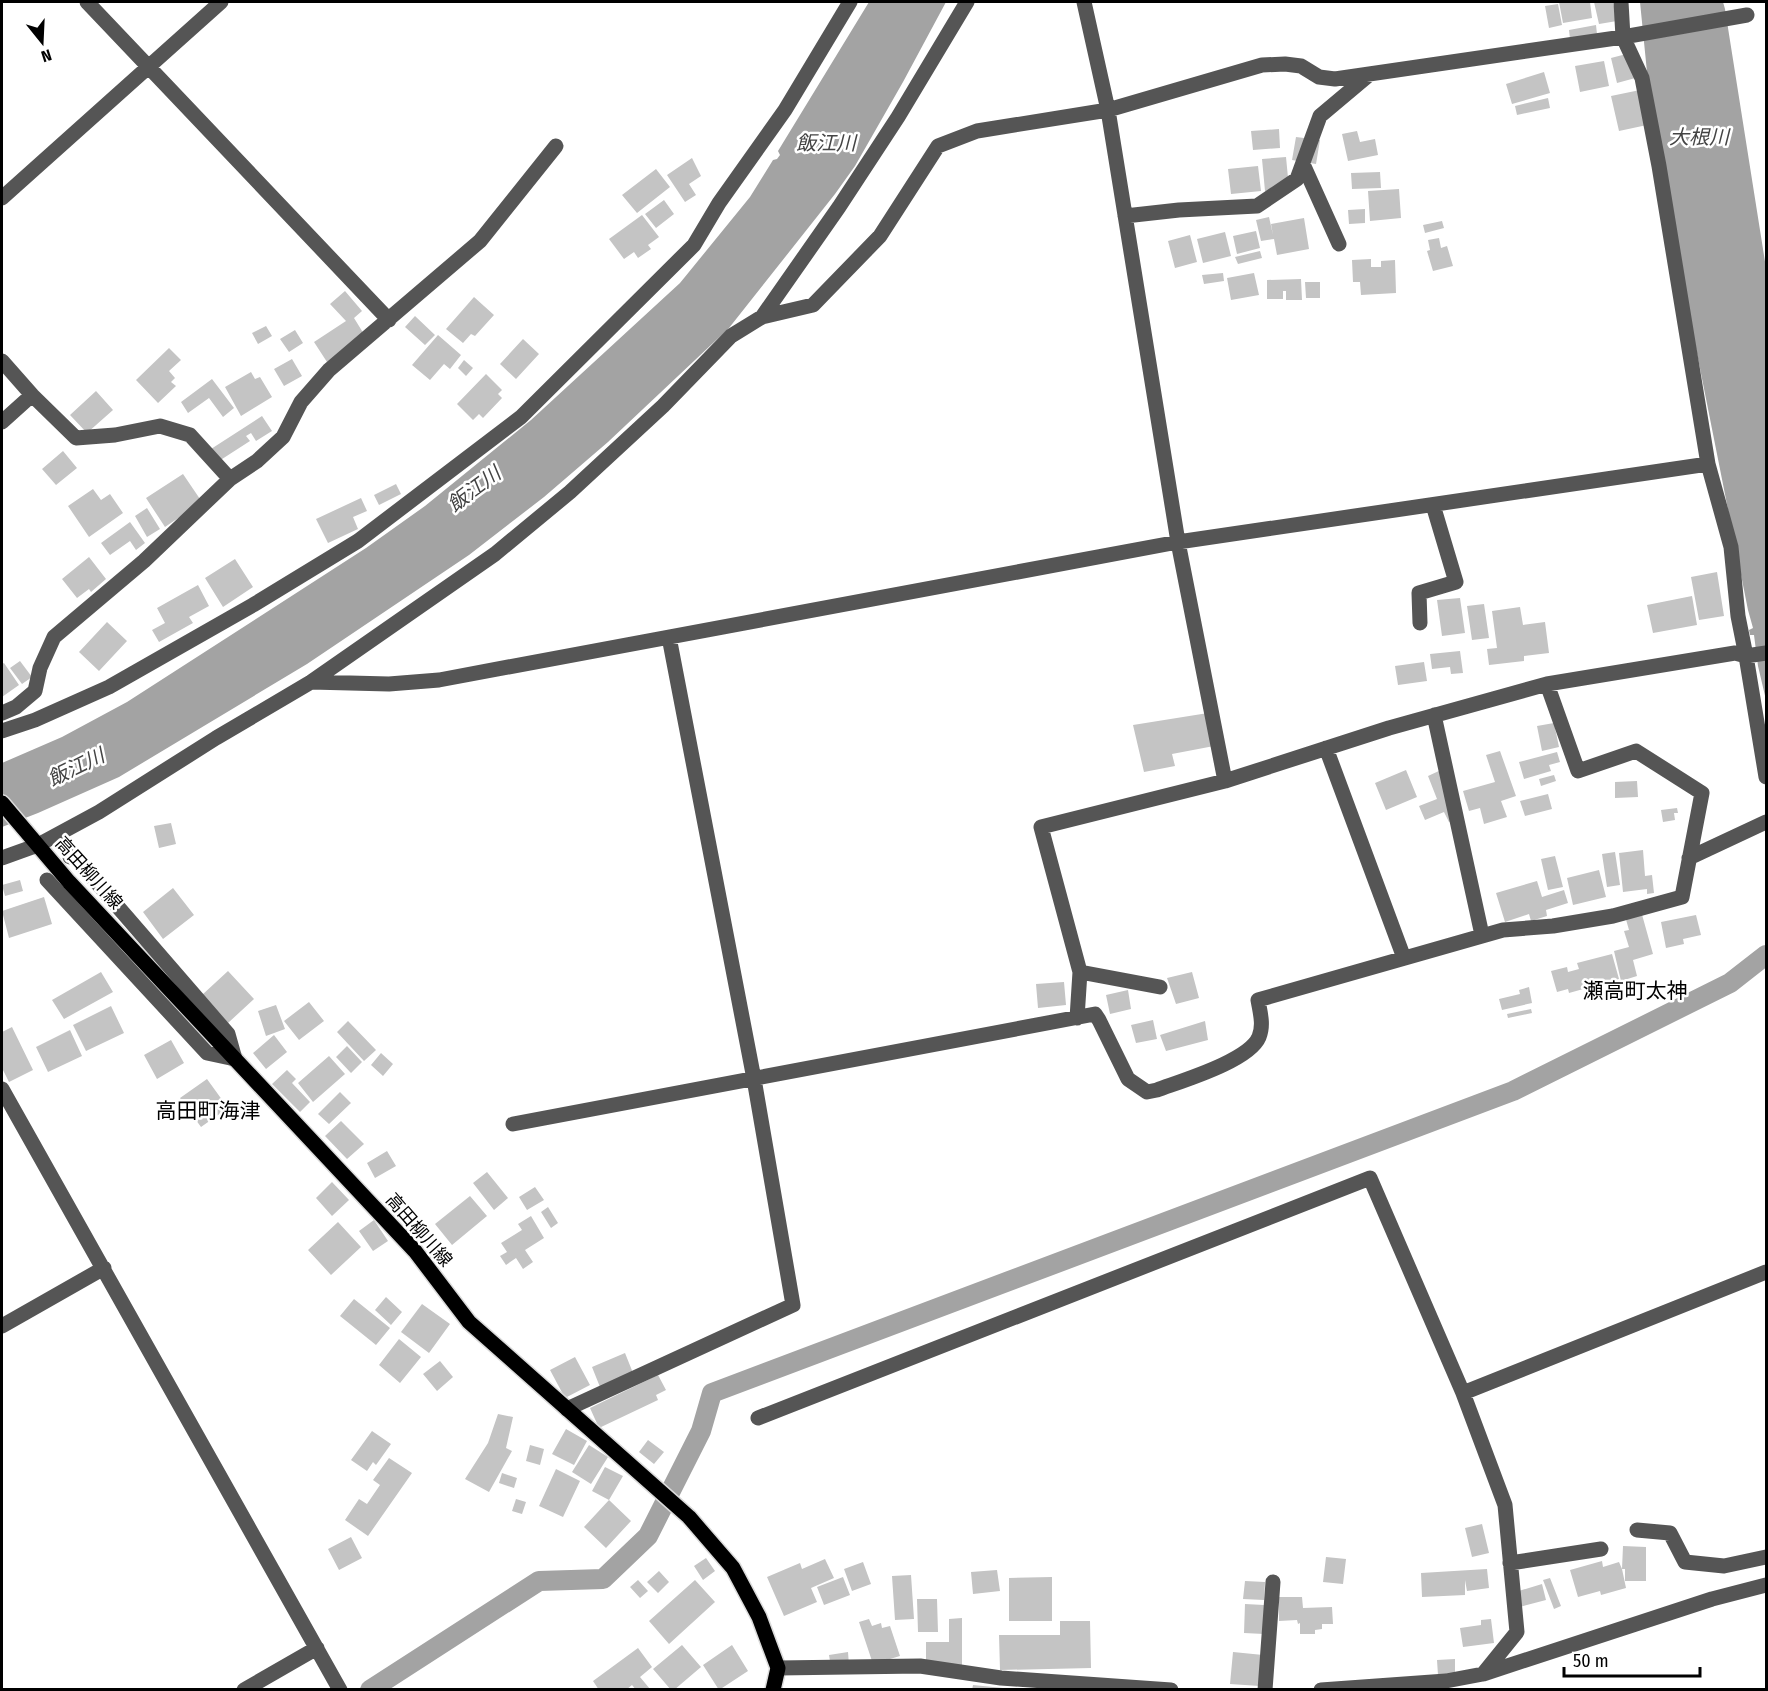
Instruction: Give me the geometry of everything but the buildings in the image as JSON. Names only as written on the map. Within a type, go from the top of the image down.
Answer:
[{"type":"main road","name":"高田柳川線","points":[[2,803],[69,882],[415,1251],[469,1322],[689,1517],[733,1568],[759,1617],[778,1668]]},
{"type":"main road","points":[[773,1689],[778,1668]]},
{"type":"street","points":[[87,2],[389,320]]},
{"type":"street","points":[[2,198],[221,2]]},
{"type":"street","points":[[2,731],[35,720],[109,687],[358,541],[521,417],[694,245],[719,203],[784,110],[850,2]]},
{"type":"street","points":[[762,317],[840,207],[898,117],[967,2]]},
{"type":"street","points":[[1084,2],[1108,110],[1178,542],[1225,781]]},
{"type":"street","points":[[1621,2],[1626,36],[1642,78],[1661,178],[1708,464],[1731,548],[1738,616],[1767,777]]},
{"type":"street","points":[[2,858],[99,812],[216,738],[311,682],[495,554],[570,492],[656,412],[731,336],[762,317],[813,305],[880,236],[938,146],[977,131],[1108,110],[1262,65],[1302,66],[1319,77],[1335,79],[1626,36],[1730,17],[1747,6]]},
{"type":"street","points":[[1125,216],[1179,210],[1257,206],[1297,179],[1320,116],[1370,74]]},
{"type":"street","points":[[2,713],[16,707],[35,691],[40,668],[54,637],[144,561],[230,479],[257,460],[283,437],[301,402],[329,370],[480,241],[556,146]]},
{"type":"street","points":[[1303,164],[1340,244]]},
{"type":"street","points":[[2,362],[76,438],[115,435],[160,426],[190,435],[230,479]]},
{"type":"street","points":[[2,422],[32,395]]},
{"type":"street","points":[[311,682],[389,684],[439,680],[1178,542],[1708,464]]},
{"type":"street","points":[[1420,623],[1419,593],[1456,582],[1433,505]]},
{"type":"street","points":[[567,1409],[793,1305],[754,1079],[669,637]]},
{"type":"street","points":[[1077,1018],[1080,972],[1041,827],[1225,781],[1434,715],[1547,684],[1735,653],[1746,656],[1767,652]]},
{"type":"street","points":[[513,1124],[1095,1014],[1128,1079],[1147,1092],[1236,1059],[1249,1049],[1259,1038],[1262,1025],[1258,1000],[1503,930],[1553,926],[1613,916],[1682,897],[1702,793],[1636,751],[1578,771],[1547,684]]},
{"type":"street","points":[[1434,715],[1482,936]]},
{"type":"street","points":[[1326,748],[1404,958]]},
{"type":"street","points":[[1689,858],[1767,822]]},
{"type":"street","points":[[47,880],[207,1053],[235,1059],[228,1035],[73,855],[70,857]]},
{"type":"street","points":[[1080,972],[1160,987]]},
{"type":"street","points":[[2,1089],[340,1689]]},
{"type":"street","points":[[758,1418],[1370,1178],[1463,1393],[1505,1505],[1517,1632],[1483,1674]]},
{"type":"street","points":[[2,1326],[104,1268]]},
{"type":"street","points":[[1463,1393],[1767,1272]]},
{"type":"street","points":[[1637,1530],[1670,1533],[1684,1562],[1724,1566],[1767,1557]]},
{"type":"street","points":[[1510,1563],[1601,1550]]},
{"type":"street","points":[[1265,1689],[1273,1582]]},
{"type":"street","points":[[1321,1689],[1420,1686],[1483,1674],[1712,1599],[1767,1585]]},
{"type":"street","points":[[244,1689],[317,1648]]},
{"type":"street","points":[[778,1668],[920,1666],[1001,1678],[1172,1689]]},
{"type":"water","name":"飯江川","points":[[869,2],[946,2],[855,166],[729,328],[608,442],[544,497],[469,555],[307,664],[119,777],[2,827],[2,763],[62,737],[127,702],[366,548],[425,506],[531,420],[680,283],[750,197],[773,160],[780,155],[778,151]]},
{"type":"water","name":"大根川","points":[[1640,2],[1723,2],[1725,9],[1766,268],[1766,700],[1754,635],[1750,635],[1749,630],[1753,628],[1653,132]]},
{"type":"waterway","points":[[370,1690],[539,1581],[603,1579],[648,1536],[701,1431],[712,1393],[1513,1091],[1730,983],[1766,955]]},
{"type":"district","name":"瀬高町太神","points":[[1635,991]]},
{"type":"district","name":"高田町海津","points":[[208,1111]]}]
